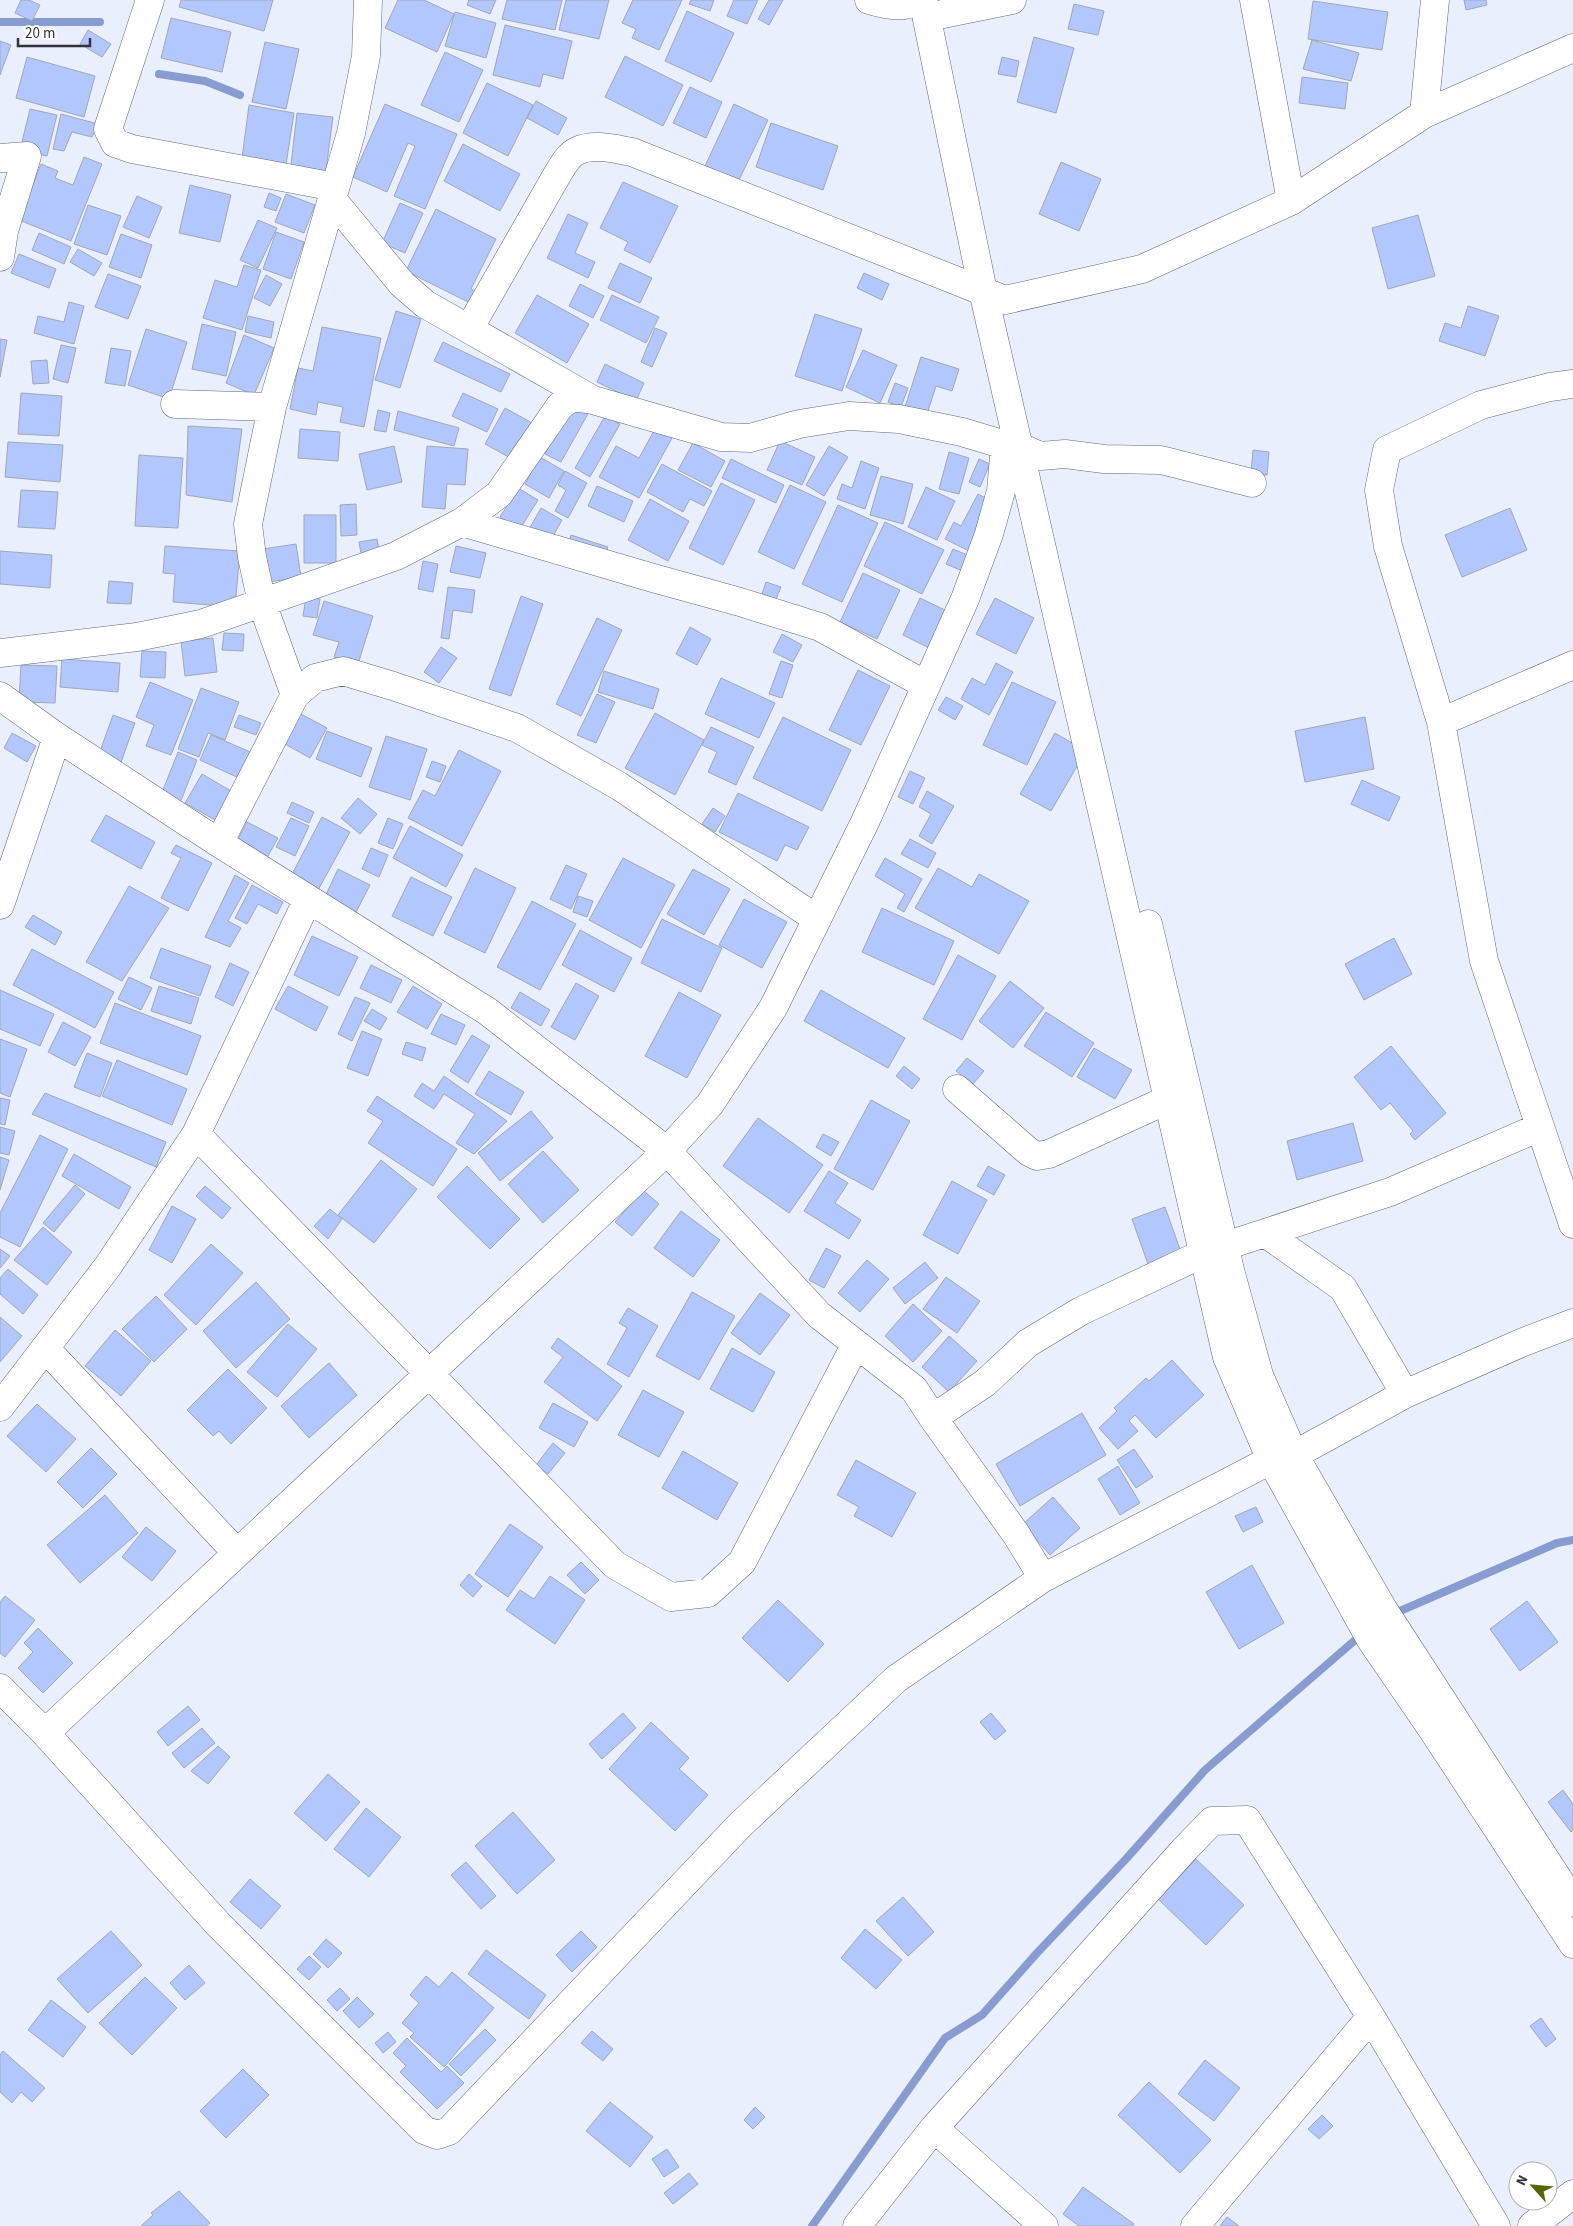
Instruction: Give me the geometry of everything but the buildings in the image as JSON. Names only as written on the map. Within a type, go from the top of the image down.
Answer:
[{"type":"street","points":[[150,0],[108,129],[115,143],[132,150],[333,193],[402,284],[425,304],[593,400]]},
{"type":"street","points":[[295,695],[262,603],[252,557],[248,524],[272,407],[351,133],[366,56],[368,0]]},
{"type":"street","points":[[869,0],[891,6],[1012,0]]},
{"type":"street","points":[[1254,0],[1290,201]]},
{"type":"street","points":[[1424,114],[1435,0]]},
{"type":"street","points":[[929,4],[994,296],[1022,449],[1169,1099],[1214,1250],[1259,1375],[1282,1458],[1371,1640],[1432,1729],[1573,1944]]},
{"type":"street","points":[[469,330],[557,174],[577,151],[607,147],[632,152],[994,296],[1142,269],[1290,201],[1424,114],[1573,48]]},
{"type":"street","points":[[0,158],[27,156],[4,231],[0,257]]},
{"type":"street","points":[[1573,384],[1550,387],[1481,405],[1387,450],[1379,490],[1388,546],[1442,722],[1484,961],[1573,1224]]},
{"type":"street","points":[[0,653],[137,637],[201,624],[396,556],[462,522],[499,494],[560,406],[572,397],[593,400],[721,437],[750,438],[799,424],[849,416],[899,419],[962,432],[1022,449],[1104,459],[1161,460],[1252,482]]},
{"type":"street","points":[[175,404],[272,407]]},
{"type":"street","points":[[45,1733],[667,1150],[710,1104],[773,1008],[865,822],[965,599],[989,534],[1001,491],[1022,449]]},
{"type":"street","points":[[1022,449],[1119,802],[1214,1250]]},
{"type":"street","points":[[462,522],[820,627],[926,685]]},
{"type":"street","points":[[1442,722],[1573,665]]},
{"type":"street","points":[[219,843],[295,695],[315,678],[343,671],[517,728],[619,786],[817,919]]},
{"type":"street","points":[[0,696],[57,737],[219,843],[487,1011],[667,1150],[819,1315],[914,1389],[1016,1534],[1043,1578]]},
{"type":"street","points":[[0,905],[57,737]]},
{"type":"street","points":[[0,1407],[108,1266],[196,1134],[308,899]]},
{"type":"street","points":[[957,1089],[1029,1152],[1037,1156],[1049,1154],[1169,1099]]},
{"type":"street","points":[[933,1418],[985,1383],[1028,1343],[1081,1311],[1214,1250],[1390,1192],[1540,1127]]},
{"type":"street","points":[[196,1134],[615,1565],[671,1597],[708,1593],[742,1562],[856,1344]]},
{"type":"street","points":[[1265,1233],[1343,1288],[1406,1394]]},
{"type":"street","points":[[0,1688],[45,1733],[218,1924],[424,2130],[437,2135],[449,2131],[740,1825],[896,1679],[1043,1578],[1406,1394],[1521,1343],[1573,1323]]},
{"type":"street","points":[[45,1348],[237,1553]]},
{"type":"street","points":[[1282,1458],[1383,1608],[1573,1902]]},
{"type":"street","points":[[857,2226],[934,2128],[1212,1821],[1246,1820],[1371,2017],[1496,2226]]},
{"type":"street","points":[[1195,2226],[1371,2017]]},
{"type":"street","points":[[934,2128],[1044,2226]]},
{"type":"street","points":[[1532,2226],[1573,2194]]},
{"type":"waterway","points":[[0,22],[100,22]]},
{"type":"waterway","points":[[159,74],[205,81],[240,95]]},
{"type":"waterway","points":[[1400,1611],[1557,1543],[1573,1540]]},
{"type":"waterway","points":[[812,2226],[945,2038],[982,2015],[1205,1770],[1354,1641]]}]
